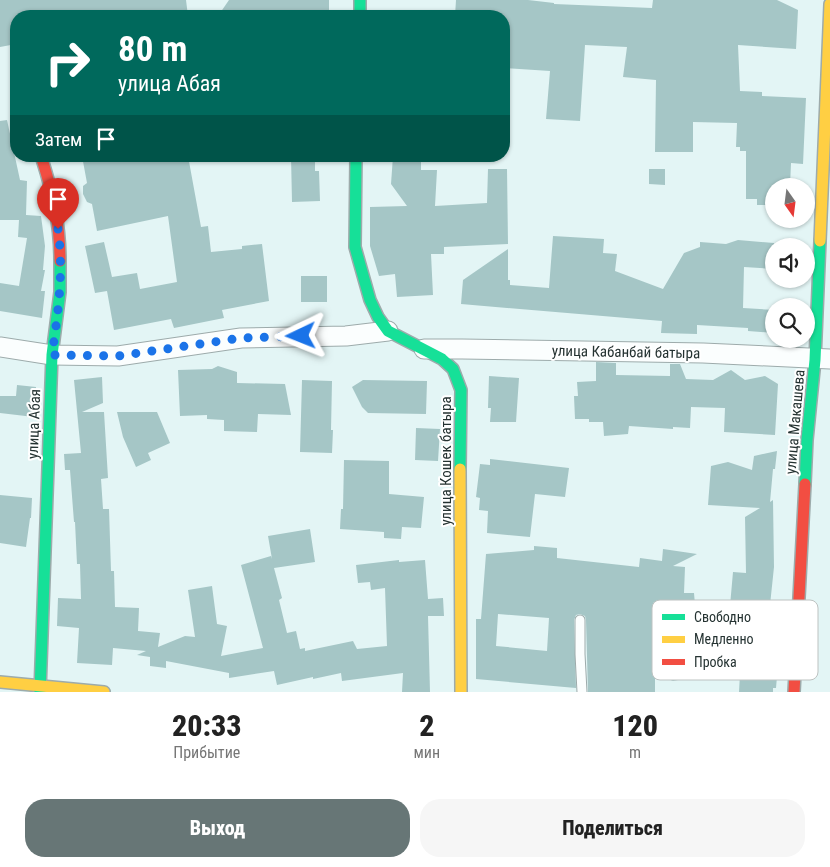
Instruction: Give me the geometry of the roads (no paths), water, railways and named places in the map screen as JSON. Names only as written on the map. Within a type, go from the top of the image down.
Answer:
[{"type":"street","name":"улица Макашева","points":[[799,600],[807,440],[823,359],[830,4]]},
{"type":"street","name":"улица Абая","points":[[41,689],[52,355],[60,292],[60,244],[54,198],[43,162]]},
{"type":"street","name":"улица Кошек батыра","points":[[356,162],[355,248],[370,300],[378,317],[388,331],[442,359],[454,369],[462,390],[460,450],[461,692]]},
{"type":"street","points":[[0,347],[52,355],[118,356],[241,338],[346,336],[388,331]]},
{"type":"street","name":"улица Кабанбай батыра","points":[[422,350],[703,353],[823,359]]},
{"type":"street","points":[[0,682],[41,689],[104,692]]},
{"type":"lane","points":[[580,620],[582,692]]}]
